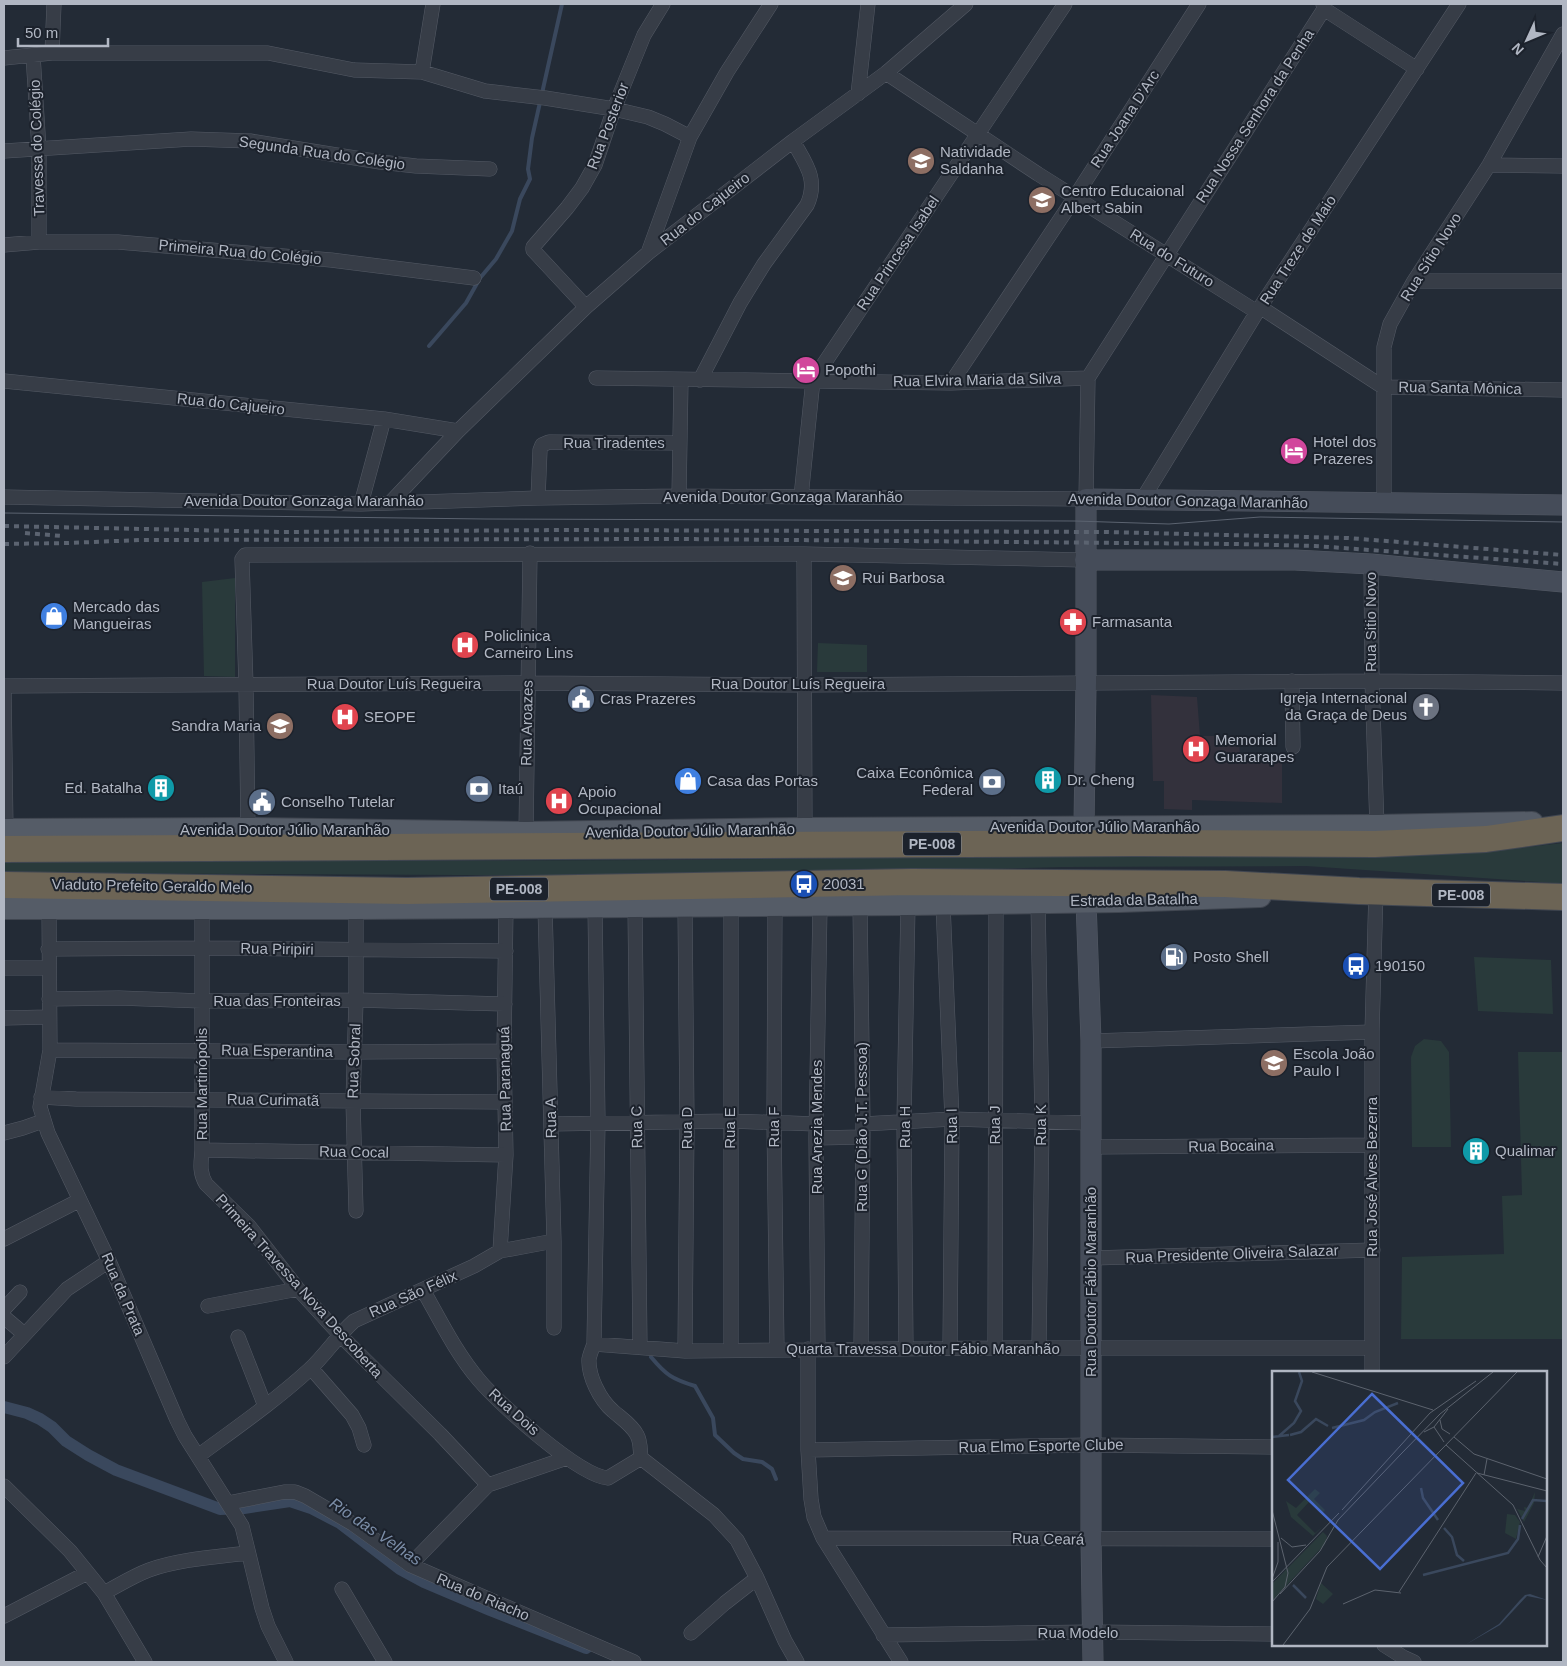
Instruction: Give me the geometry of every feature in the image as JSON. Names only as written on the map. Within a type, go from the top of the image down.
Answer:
[{"type":"highway","name":"Avenida Doutor Júlio Maranhão","points":[[4,836],[300,848],[1136,842],[1375,844],[1486,839],[1563,828]]},
{"type":"highway","name":"Viaduto Prefeito Geraldo Melo","points":[[4,884],[407,891],[912,882],[1225,884],[1367,891]]},
{"type":"highway","name":"PE-008","points":[[1367,891],[1563,897]]},
{"type":"main road","points":[[1377,826],[1563,823]]},
{"type":"main road","name":"Avenida Doutor Júlio Maranhão","points":[[4,836],[248,829],[526,833],[805,829],[1377,826]]},
{"type":"main road","name":"Estrada da Batalha","points":[[908,904],[1187,900],[1367,891]]},
{"type":"main road","points":[[4,908],[202,909],[908,904]]},
{"type":"street","points":[[52,53],[54,4]]},
{"type":"street","points":[[422,72],[433,4]]},
{"type":"street","name":"Rua Posterior","points":[[586,306],[533,250],[533,247],[567,208],[582,188],[595,165],[614,109],[644,35],[663,4]]},
{"type":"street","points":[[648,253],[690,137],[727,72],[771,4]]},
{"type":"street","points":[[858,94],[868,4]]},
{"type":"street","name":"Rua do Cajueiro","points":[[391,502],[458,431],[586,306],[648,253],[793,141],[886,73],[955,9],[966,4]]},
{"type":"street","name":"Rua Princesa Isabel","points":[[801,497],[813,380],[1065,4]]},
{"type":"street","name":"Rua Joana D'Arc","points":[[951,383],[1075,197],[1199,4]]},
{"type":"street","name":"Rua Treze de Maio","points":[[1142,500],[1259,310],[1459,4]]},
{"type":"street","points":[[1324,6],[1417,69]]},
{"type":"street","name":"Rua Nossa Senhora da Penha","points":[[1088,378],[1324,6]]},
{"type":"street","name":"Rua Sítio Novo","points":[[1384,504],[1383,387],[1384,347],[1387,332],[1414,281],[1489,165],[1563,34]]},
{"type":"street","points":[[4,58],[52,53],[268,53],[354,70],[422,72],[484,91],[525,95],[614,109],[648,117],[690,137]]},
{"type":"street","name":"Travessa do Colégio","points":[[33,55],[39,149],[40,242]]},
{"type":"street","points":[[1548,62],[1563,63]]},
{"type":"street","name":"Rua do Futuro","points":[[886,73],[1075,197],[1259,310]]},
{"type":"street","name":"Segunda Rua do Colégio","points":[[4,151],[191,139],[250,141],[380,162],[490,170]]},
{"type":"street","points":[[700,380],[740,304],[764,264],[807,205],[811,196],[811,174],[793,141]]},
{"type":"street","points":[[1489,165],[1563,166]]},
{"type":"street","name":"Primeira Rua do Colégio","points":[[4,245],[40,242],[127,243],[331,260],[474,278]]},
{"type":"street","points":[[1414,281],[1563,282]]},
{"type":"street","name":"Rua Santa Mônica","points":[[1259,310],[1321,345],[1383,387],[1563,390]]},
{"type":"street","name":"Rua Elvira Maria da Silva","points":[[596,378],[951,383],[1088,378]]},
{"type":"street","points":[[1084,827],[1088,378]]},
{"type":"street","points":[[679,496],[681,380]]},
{"type":"street","name":"Rua do Cajueiro","points":[[4,381],[384,419],[458,431]]},
{"type":"street","points":[[361,504],[384,419]]},
{"type":"street","name":"Rua Tiradentes","points":[[538,498],[540,450],[549,442],[679,443]]},
{"type":"street","name":"Avenida Doutor Gonzaga Maranhão","points":[[4,497],[361,504],[538,498],[679,496],[1563,505]]},
{"type":"street","name":"Rua Aroazes","points":[[526,833],[530,553]]},
{"type":"street","points":[[804,554],[805,829]]},
{"type":"street","points":[[248,829],[242,557],[244,555],[804,554],[1086,560],[1295,560],[1371,564],[1563,582]]},
{"type":"street","name":"Rua Sitio Novo","points":[[1371,564],[1372,681]]},
{"type":"street","points":[[1292,681],[1293,747]]},
{"type":"street","name":"Rua Doutor Luís Regueira","points":[[4,686],[528,683],[805,685],[1292,681],[1563,683]]},
{"type":"street","points":[[1372,681],[1377,826]]},
{"type":"street","points":[[4,686],[4,836]]},
{"type":"street","name":"Rua José Alves Bezerra","points":[[1367,891],[1372,1032],[1372,1371]]},
{"type":"street","name":"Rua Doutor Fábio Maranhão","points":[[1086,901],[1090,1041],[1092,1258],[1091,1540],[1093,1662]]},
{"type":"street","name":"Rua K","points":[[1038,902],[1042,1122],[1039,1348]]},
{"type":"street","name":"Rua J","points":[[995,1348],[996,903]]},
{"type":"street","name":"Rua H","points":[[906,1349],[904,1122],[908,904]]},
{"type":"street","name":"Rua I","points":[[943,904],[952,1119],[950,1348]]},
{"type":"street","name":"Rua F","points":[[775,905],[776,1350]]},
{"type":"street","name":"Rua Anezia Mendes","points":[[820,905],[813,1349],[808,1450],[814,1517],[823,1538],[901,1662]]},
{"type":"street","name":"Rua G (Dião J.T. Pessoa)","points":[[860,905],[863,1130],[861,1349]]},
{"type":"street","points":[[595,906],[598,1122],[594,1344],[589,1358],[590,1368],[595,1384],[606,1404],[637,1435],[641,1458],[726,1526],[741,1547],[757,1578],[784,1641],[797,1662]]},
{"type":"street","name":"Rua C","points":[[635,906],[640,1347]]},
{"type":"street","name":"Rua D","points":[[685,906],[687,1122],[685,1351]]},
{"type":"street","name":"Rua E","points":[[731,906],[731,1350]]},
{"type":"street","name":"Rua Paranaguá","points":[[500,1251],[506,1155],[504,1051],[506,907]]},
{"type":"street","name":"Rua A","points":[[545,907],[554,1241],[554,1328]]},
{"type":"street","name":"Rua da Prata","points":[[49,908],[50,1050],[40,1107],[43,1121],[109,1261],[177,1420],[242,1526],[262,1608],[268,1626],[286,1662]]},
{"type":"street","name":"Rua Sobral","points":[[354,1153],[356,908]]},
{"type":"street","name":"Rua Martinópolis","points":[[200,1169],[203,1099],[202,909]]},
{"type":"street","name":"Rua Piripiri","points":[[48,949],[203,948],[506,951]]},
{"type":"street","points":[[4,968],[49,968]]},
{"type":"street","name":"Rua das Fronteiras","points":[[49,998],[202,1001],[356,1000],[505,1004]]},
{"type":"street","points":[[4,1018],[49,1017]]},
{"type":"street","points":[[1090,1041],[1372,1032]]},
{"type":"street","name":"Rua Esperantina","points":[[50,1050],[504,1051]]},
{"type":"street","name":"Rua Curimatã","points":[[41,1097],[76,1099],[505,1102]]},
{"type":"street","points":[[551,1124],[598,1122],[774,1122],[816,1131],[863,1130],[904,1122],[952,1119],[1090,1123]]},
{"type":"street","points":[[4,1133],[43,1121]]},
{"type":"street","name":"Rua Bocaina","points":[[1090,1147],[1372,1145]]},
{"type":"street","name":"Rua Cocal","points":[[202,1150],[506,1155]]},
{"type":"street","points":[[354,1153],[356,1211]]},
{"type":"street","name":"Primeira Travessa Nova Descoberta","points":[[200,1169],[206,1184],[249,1226],[298,1289],[341,1336],[440,1434],[488,1485]]},
{"type":"street","points":[[4,1239],[80,1200]]},
{"type":"street","name":"Rua São Félix","points":[[198,1456],[266,1406],[311,1368],[354,1321],[474,1266],[500,1251],[554,1241]]},
{"type":"street","name":"Rua Presidente Oliveira Salazar","points":[[1092,1258],[1373,1250]]},
{"type":"street","points":[[4,1356],[67,1289],[109,1261]]},
{"type":"street","points":[[208,1306],[298,1289]]},
{"type":"street","name":"Rua Dois","points":[[423,1290],[452,1341],[479,1380],[515,1415],[567,1458],[598,1476],[608,1478],[641,1458]]},
{"type":"street","points":[[4,1309],[20,1292]]},
{"type":"street","points":[[4,1317],[24,1334]]},
{"type":"street","points":[[238,1337],[266,1406]]},
{"type":"street","name":"Quarta Travessa Doutor Fábio Maranhão","points":[[594,1344],[685,1351],[950,1348],[1372,1348]]},
{"type":"street","points":[[311,1368],[352,1415],[360,1428],[364,1445]]},
{"type":"street","name":"Rua Elmo Esporte Clube","points":[[808,1450],[1091,1445],[1272,1447]]},
{"type":"street","points":[[410,1565],[488,1485],[567,1458]]},
{"type":"street","points":[[4,1486],[70,1551],[104,1593],[145,1662]]},
{"type":"street","name":"Rua do Riacho","points":[[230,1507],[284,1492],[295,1492],[326,1507],[353,1524],[410,1565],[634,1662]]},
{"type":"street","name":"Rua Ceará","points":[[823,1538],[1272,1539]]},
{"type":"street","points":[[104,1593],[128,1579],[150,1570],[190,1561],[248,1553]]},
{"type":"street","points":[[4,1616],[87,1573]]},
{"type":"street","points":[[691,1633],[757,1578]]},
{"type":"street","points":[[342,1590],[385,1662]]},
{"type":"street","name":"Rua Modelo","points":[[883,1635],[1092,1632],[1272,1634]]},
{"type":"street","points":[[1386,1646],[1414,1662]]},
{"type":"shaded area","points":[[235,578],[235,677],[204,676],[202,582]]},
{"type":"shaded area","points":[[818,643],[867,645],[867,672],[817,672]]},
{"type":"shaded area","name":"Memorial Guararapes","points":[[1151,695],[1197,697],[1200,736],[1217,736],[1217,742],[1239,743],[1240,753],[1282,754],[1282,803],[1192,800],[1192,810],[1164,809],[1164,781],[1153,781]]},
{"type":"shaded area","points":[[1563,843],[1563,883],[1306,866],[1063,867],[717,876],[4,873],[4,862],[680,860],[1512,849]]},
{"type":"shaded area","points":[[1474,957],[1551,960],[1553,1014],[1478,1011]]},
{"type":"shaded area","points":[[1424,1039],[1441,1041],[1449,1052],[1451,1147],[1412,1147],[1411,1057],[1415,1046]]},
{"type":"shaded area","points":[[1518,1052],[1563,1052],[1563,1339],[1401,1339],[1402,1257],[1504,1254],[1502,1196],[1522,1195]]},
{"type":"waterway","points":[[429,346],[466,303],[480,278],[496,259],[512,231],[520,199],[530,179],[528,169],[532,138],[562,4]]},
{"type":"waterway","points":[[651,1357],[670,1376],[695,1386],[713,1418],[715,1435],[743,1459],[762,1462],[772,1469],[776,1479]]},
{"type":"waterway","name":"Rio das Velhas","points":[[4,1407],[27,1413],[40,1419],[52,1427],[66,1441],[116,1470],[220,1509],[244,1508],[290,1501],[311,1508],[340,1523],[400,1569],[424,1582],[586,1648]]},
{"type":"tram line","points":[[4,513],[486,519],[1075,521],[1169,524],[1260,517],[1563,522]]},
{"type":"railway","points":[[4,526],[283,532],[564,530],[1107,532],[1348,538],[1563,555]]},
{"type":"railway","points":[[25,533],[62,536]]},
{"type":"railway","points":[[4,544],[141,540],[681,539],[1237,544],[1315,546],[1563,564]]},
{"type":"place","name":"Natividade Saldanha","points":[[921,161]]},
{"type":"place","name":"Centro Educaional Albert Sabin","points":[[1042,200]]},
{"type":"place","name":"Popothi","points":[[806,370]]},
{"type":"place","name":"Hotel dos Prazeres","points":[[1294,451]]},
{"type":"place","name":"Rui Barbosa","points":[[843,578]]},
{"type":"place","name":"Mercado das Mangueiras","points":[[54,616]]},
{"type":"place","name":"Farmasanta","points":[[1073,622]]},
{"type":"place","name":"Policlinica Carneiro Lins","points":[[465,645]]},
{"type":"place","name":"Cras Prazeres","points":[[581,699]]},
{"type":"place","name":"Igreja Internacional da Graça de Deus","points":[[1426,707]]},
{"type":"place","name":"SEOPE","points":[[345,717]]},
{"type":"place","name":"Sandra Maria","points":[[280,726]]},
{"type":"place","name":"Memorial Guararapes","points":[[1196,749]]},
{"type":"place","name":"Dr. Cheng","points":[[1048,780]]},
{"type":"place","name":"Casa das Portas","points":[[688,781]]},
{"type":"place","name":"Caixa Econômica Federal","points":[[992,782]]},
{"type":"place","name":"Ed. Batalha","points":[[161,788]]},
{"type":"place","name":"Itaú","points":[[479,789]]},
{"type":"place","name":"Apoio Ocupacional","points":[[559,801]]},
{"type":"place","name":"Conselho Tutelar","points":[[262,802]]},
{"type":"place","name":"20031","points":[[804,884]]},
{"type":"place","name":"Posto Shell","points":[[1174,957]]},
{"type":"place","name":"190150","points":[[1356,966]]},
{"type":"place","name":"Escola João Paulo I","points":[[1274,1063]]},
{"type":"place","name":"Qualimar","points":[[1476,1151]]}]
